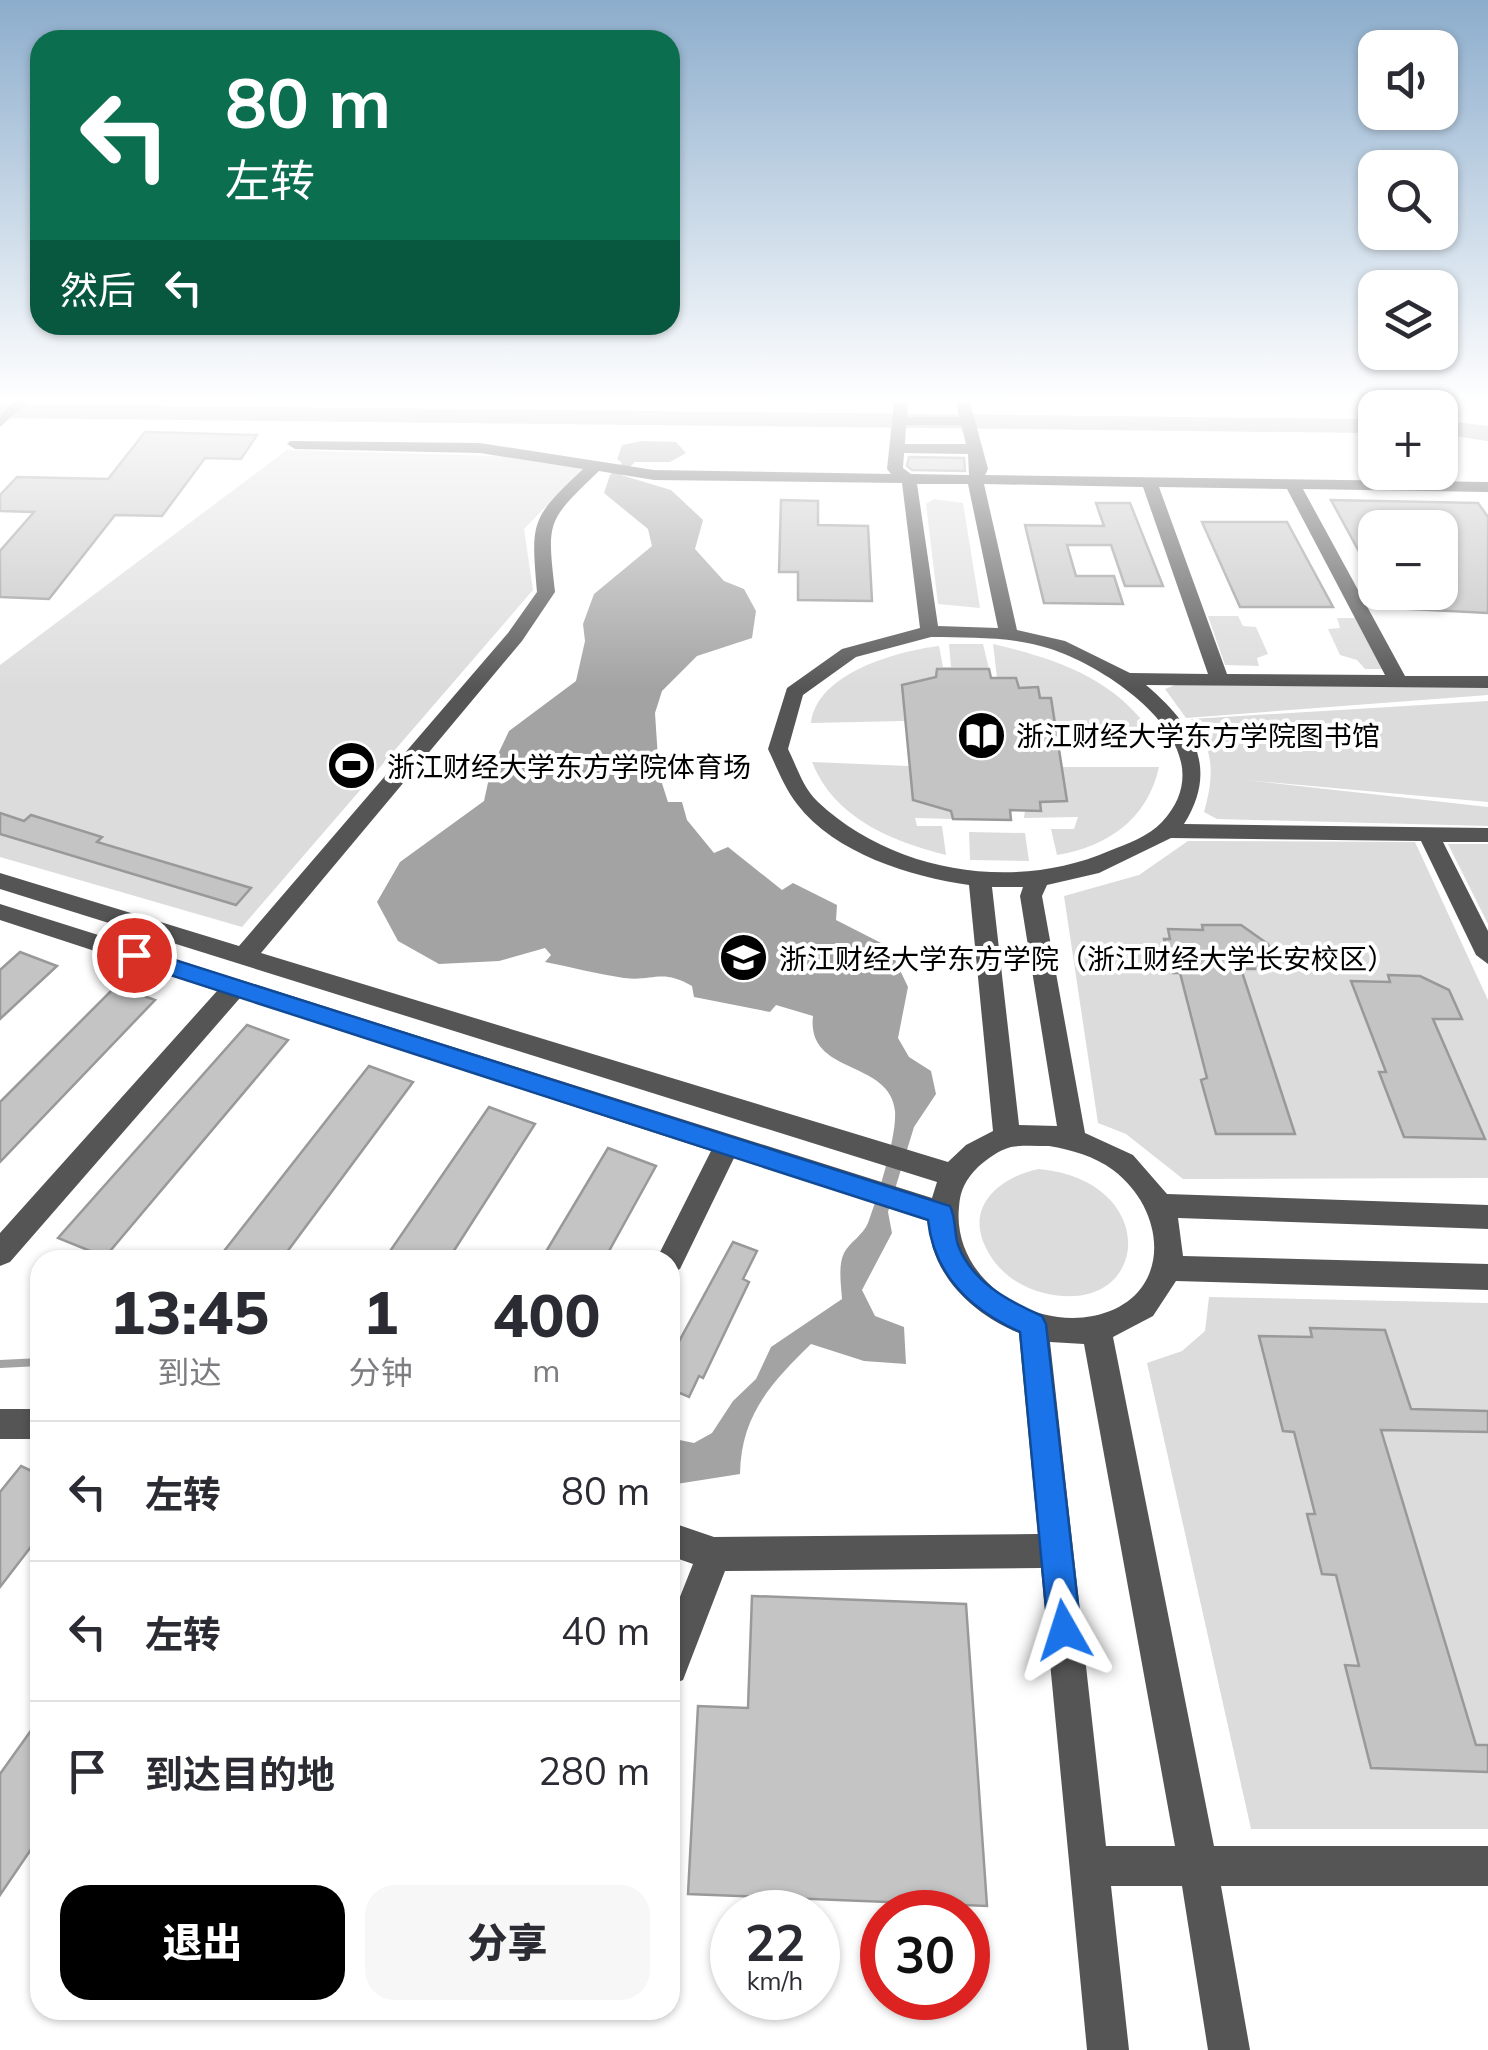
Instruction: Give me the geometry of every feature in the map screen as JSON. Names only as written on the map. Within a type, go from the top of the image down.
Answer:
[{"type":"street","points":[[245,955],[515,637],[546,592],[540,532],[562,498]]},
{"type":"street","points":[[911,498],[930,630]]},
{"type":"street","points":[[979,498],[1009,634]]},
{"type":"street","points":[[1155,498],[1219,678]]},
{"type":"street","points":[[1301,498],[1398,681]]},
{"type":"street","points":[[930,630],[1009,634],[1085,656],[1140,687],[1174,722],[1190,757],[1191,793],[1167,830],[1103,865],[1038,882],[980,882],[880,852],[809,806],[778,750],[794,692],[849,653],[930,630]]},
{"type":"street","points":[[1126,679],[1488,682]]},
{"type":"street","points":[[1167,830],[1488,835]]},
{"type":"street","points":[[1429,835],[1488,955]]},
{"type":"street","points":[[0,882],[952,1176]]},
{"type":"street","points":[[980,882],[1007,1137]]},
{"type":"street","points":[[1038,882],[1031,896],[1073,1139]]},
{"type":"street","points":[[0,912],[940,1213]]},
{"type":"street","points":[[0,1253],[235,987]]},
{"type":"street","points":[[1049,1135],[1104,1151],[1131,1169],[1164,1206],[1171,1250],[1164,1278],[1148,1303],[1122,1320],[1096,1329],[1061,1330],[1001,1311],[975,1291],[955,1267],[944,1240],[940,1213],[952,1176],[964,1162],[1007,1137],[1049,1135]]},
{"type":"street","points":[[675,1250],[727,1145]]},
{"type":"street","points":[[1164,1206],[1488,1217]]},
{"type":"street","points":[[1167,1268],[1488,1277]]},
{"type":"street","points":[[1033,1324],[1108,2050]]},
{"type":"street","points":[[1096,1329],[1198,1863],[1228,2050]]},
{"type":"street","points":[[0,1424],[30,1424]]},
{"type":"street","points":[[680,1542],[714,1554],[1056,1551]]},
{"type":"street","points":[[680,1641],[714,1554]]},
{"type":"street","points":[[1089,1866],[1488,1866]]},
{"type":"shaded area","points":[[223,498],[554,498],[524,529],[533,590],[242,927],[0,857],[0,665]]},
{"type":"shaded area","points":[[610,498],[679,498],[703,520],[695,549],[724,581],[744,589],[756,611],[752,638],[697,656],[662,691],[655,713],[659,774],[668,802],[682,802],[687,820],[714,853],[728,847],[782,890],[793,883],[837,905],[836,920],[889,947],[908,987],[898,1038],[909,1057],[931,1071],[936,1094],[914,1127],[888,1212],[892,1233],[862,1290],[875,1316],[904,1327],[906,1364],[864,1361],[811,1344],[783,1372],[752,1417],[740,1474],[680,1483],[680,1440],[694,1443],[712,1433],[733,1401],[756,1379],[771,1347],[842,1299],[842,1258],[868,1223],[890,1151],[895,1111],[890,1094],[879,1083],[822,1049],[814,1035],[813,1016],[776,1005],[770,1012],[694,997],[692,986],[672,978],[624,978],[545,962],[551,955],[545,948],[499,961],[439,964],[398,941],[377,902],[400,862],[484,801],[491,769],[509,731],[576,681],[585,641],[583,624],[594,594],[652,546],[648,529]]},
{"type":"shaded area","points":[[934,499],[963,503],[980,608],[938,604],[926,504]]},
{"type":"shaded area","points":[[1208,616],[1238,616],[1243,626],[1256,627],[1268,654],[1257,658],[1259,666],[1225,665]]},
{"type":"shaded area","points":[[1337,618],[1356,618],[1382,669],[1365,669],[1357,660],[1340,655],[1328,629],[1340,628]]},
{"type":"shaded area","points":[[949,644],[983,644],[989,669],[956,674],[954,669],[937,669],[936,677],[902,685],[904,721],[811,723],[816,706],[843,678],[882,659],[939,646],[943,667],[951,667]]},
{"type":"shaded area","points":[[993,644],[1058,663],[1098,682],[1133,710],[1148,728],[1055,726],[1051,699],[1040,698],[1038,687],[1019,688],[997,678]]},
{"type":"shaded area","points":[[1175,685],[1488,687],[1488,695],[1186,718],[1165,689]]},
{"type":"shaded area","points":[[1488,701],[1488,802],[1245,780],[1488,807],[1488,826],[1217,819],[1204,812],[1210,764],[1205,741],[1191,719]]},
{"type":"shaded area","points":[[812,762],[909,766],[913,800],[951,811],[953,819],[915,818],[917,826],[942,826],[946,855],[867,824],[834,798]]},
{"type":"shaded area","points":[[1062,767],[1159,767],[1146,801],[1123,827],[1093,845],[1057,855],[1051,829],[1074,829],[1078,817],[1024,818],[1025,810],[1041,810],[1040,802],[1066,801]]},
{"type":"shaded area","points":[[969,832],[1025,833],[1029,861],[970,860]]},
{"type":"shaded area","points":[[1188,841],[1415,842],[1488,1000],[1488,1178],[1183,1179],[1126,1134],[1098,1123],[1064,896],[1139,875]]},
{"type":"shaded area","points":[[1448,844],[1488,844],[1488,924]]},
{"type":"shaded area","points":[[1039,1169],[1079,1179],[1107,1197],[1123,1220],[1128,1245],[1122,1268],[1106,1286],[1079,1296],[1044,1293],[1010,1277],[986,1248],[980,1218],[990,1195],[1012,1178]]},
{"type":"shaded area","points":[[1209,1297],[1488,1303],[1488,1829],[1251,1829],[1147,1363],[1182,1351],[1205,1331]]},
{"type":"building","points":[[0,498],[176,498],[162,516],[115,515],[49,599],[0,597],[0,551],[34,512],[0,511]]},
{"type":"building","points":[[781,500],[818,501],[818,525],[868,526],[872,601],[798,600],[798,572],[779,572]]},
{"type":"building","points":[[1331,500],[1478,503],[1488,517],[1488,613],[1430,610],[1458,610],[1458,510],[1358,510],[1358,550]]},
{"type":"building","points":[[1096,503],[1130,503],[1163,586],[1125,586],[1111,545],[1067,545],[1076,576],[1114,576],[1123,604],[1044,603],[1025,525],[1104,526]]},
{"type":"building","points":[[1202,522],[1287,522],[1333,607],[1240,607]]},
{"type":"building","name":"浙江财经大学东方学院图书馆","points":[[937,669],[989,669],[991,678],[1016,678],[1019,688],[1038,687],[1040,698],[1051,698],[1067,801],[1040,802],[1041,811],[1010,810],[1011,820],[953,819],[951,811],[913,800],[902,685],[936,677]]},
{"type":"building","points":[[0,813],[24,821],[31,815],[102,837],[97,842],[251,888],[236,905],[0,834]]},
{"type":"building","points":[[1202,925],[1241,925],[1268,944],[1277,969],[1241,969],[1295,1134],[1216,1134],[1201,1080],[1207,1078],[1180,973],[1173,973],[1164,939],[1170,939],[1168,929],[1203,930]]},
{"type":"building","points":[[20,952],[57,966],[0,1019],[0,970]]},
{"type":"building","points":[[1388,975],[1420,976],[1449,990],[1462,1019],[1433,1019],[1485,1139],[1404,1137],[1379,1072],[1386,1072],[1351,981],[1390,982]]},
{"type":"building","points":[[116,986],[155,1000],[0,1162],[0,1102]]},
{"type":"building","points":[[247,1025],[288,1040],[111,1250],[88,1250],[58,1238]]},
{"type":"building","points":[[369,1066],[413,1082],[288,1250],[225,1250]]},
{"type":"building","points":[[489,1107],[535,1124],[454,1250],[391,1250]]},
{"type":"building","points":[[608,1148],[656,1166],[610,1250],[547,1250]]},
{"type":"building","points":[[733,1242],[757,1251],[743,1279],[749,1282],[703,1378],[699,1376],[689,1397],[680,1393],[680,1340]]},
{"type":"building","points":[[1310,1328],[1385,1330],[1411,1409],[1488,1411],[1488,1432],[1381,1430],[1476,1745],[1488,1745],[1488,1772],[1371,1768],[1345,1665],[1359,1666],[1336,1575],[1322,1574],[1307,1514],[1315,1514],[1294,1432],[1283,1431],[1259,1336],[1312,1337]]},
{"type":"building","points":[[21,1466],[30,1470],[30,1548],[0,1587],[0,1492]]},
{"type":"building","points":[[752,1596],[966,1604],[986,1890],[860,1890],[860,1901],[840,1900],[840,1890],[710,1890],[710,1895],[688,1894],[698,1706],[748,1708]]},
{"type":"building","points":[[30,1732],[30,1851],[0,1895],[0,1774]]},
{"type":"waterway","points":[[0,1364],[30,1362]]},
{"type":"place","name":"浙江财经大学东方学院图书馆","points":[[981,735]]},
{"type":"place","name":"浙江财经大学东方学院体育场","points":[[352,766]]},
{"type":"place","name":"浙江财经大学东方学院（浙江财经大学长安校区）","points":[[744,958]]},
{"type":"route","points":[[134,955],[940,1213],[944,1240],[955,1267],[975,1291],[1001,1311],[1033,1324],[1064,1630]]}]
